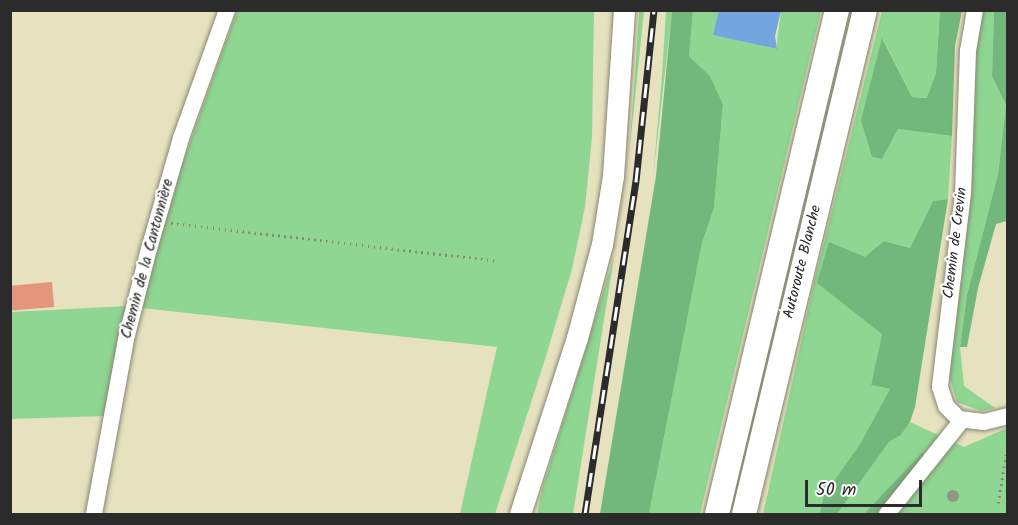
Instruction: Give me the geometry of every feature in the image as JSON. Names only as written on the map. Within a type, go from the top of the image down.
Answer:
[{"type":"highway","name":"Autoroute Blanche","points":[[717,514],[837,10]]},
{"type":"highway","name":"Autoroute Blanche","points":[[744,514],[865,10]]},
{"type":"main road","points":[[520,514],[577,338],[602,244],[613,176],[624,10]]},
{"type":"street","name":"Chemin de la Cantonnière","points":[[94,514],[128,334],[157,221],[226,10]]},
{"type":"street","name":"Chemin de Crevin","points":[[962,420],[943,400],[940,371],[963,193],[968,51],[975,10]]},
{"type":"street","points":[[887,514],[962,420],[984,422],[1008,416]]},
{"type":"path","points":[[157,221],[497,261]]},
{"type":"path","points":[[998,502],[1008,446]]},
{"type":"green space","points":[[237,11],[594,11],[592,137],[585,207],[572,269],[495,514],[460,514],[497,347],[142,308],[166,209]]},
{"type":"green space","points":[[639,11],[644,11],[629,155],[636,60]]},
{"type":"green space","points":[[666,11],[672,11],[653,177],[662,75]]},
{"type":"green space","points":[[672,11],[693,11],[689,56],[710,76],[723,104],[714,208],[702,243],[649,514],[600,514],[656,176]]},
{"type":"green space","points":[[693,11],[719,11],[714,35],[776,49],[781,11],[821,11],[700,514],[649,514],[702,243],[714,208],[723,104],[710,76],[689,56]]},
{"type":"green space","points":[[882,11],[940,11],[936,73],[928,98],[912,97],[883,39],[862,120],[872,157],[882,159],[898,129],[952,136],[948,199],[933,201],[910,248],[884,241],[865,258],[882,334],[871,385],[890,389],[860,444],[824,495],[824,510],[820,514],[763,514],[814,283]]},
{"type":"green space","points":[[940,11],[962,11],[955,46],[952,136],[898,129],[882,159],[872,157],[861,120],[882,38],[912,97],[927,98],[936,73]]},
{"type":"green space","points":[[982,11],[994,11],[992,76],[1006,105],[998,174],[967,295],[960,347],[964,386],[995,408],[981,411],[957,402],[949,376],[970,199],[976,43]]},
{"type":"green space","points":[[994,11],[1007,11],[1007,221],[996,224],[978,288],[967,347],[960,347],[967,295],[998,174],[1006,105],[992,76]]},
{"type":"green space","points":[[948,199],[915,407],[910,422],[901,435],[889,442],[837,514],[820,514],[824,495],[860,444],[890,389],[871,385],[882,334],[817,283],[829,242],[865,257],[884,241],[910,248],[933,201]]},
{"type":"green space","points":[[614,257],[573,514],[537,514],[542,490]]},
{"type":"green space","points":[[128,306],[105,416],[11,419],[11,312]]},
{"type":"green space","points":[[910,422],[964,447],[1007,428],[1007,514],[837,514],[889,442],[901,435]]},
{"type":"green space","points":[[922,453],[926,454],[878,514],[864,514]]},
{"type":"water","points":[[719,10],[781,11],[775,36],[777,49],[713,35]]},
{"type":"building","points":[[52,282],[54,307],[12,311],[10,286]]},
{"type":"railway","points":[[585,514],[636,181],[654,10]]}]
